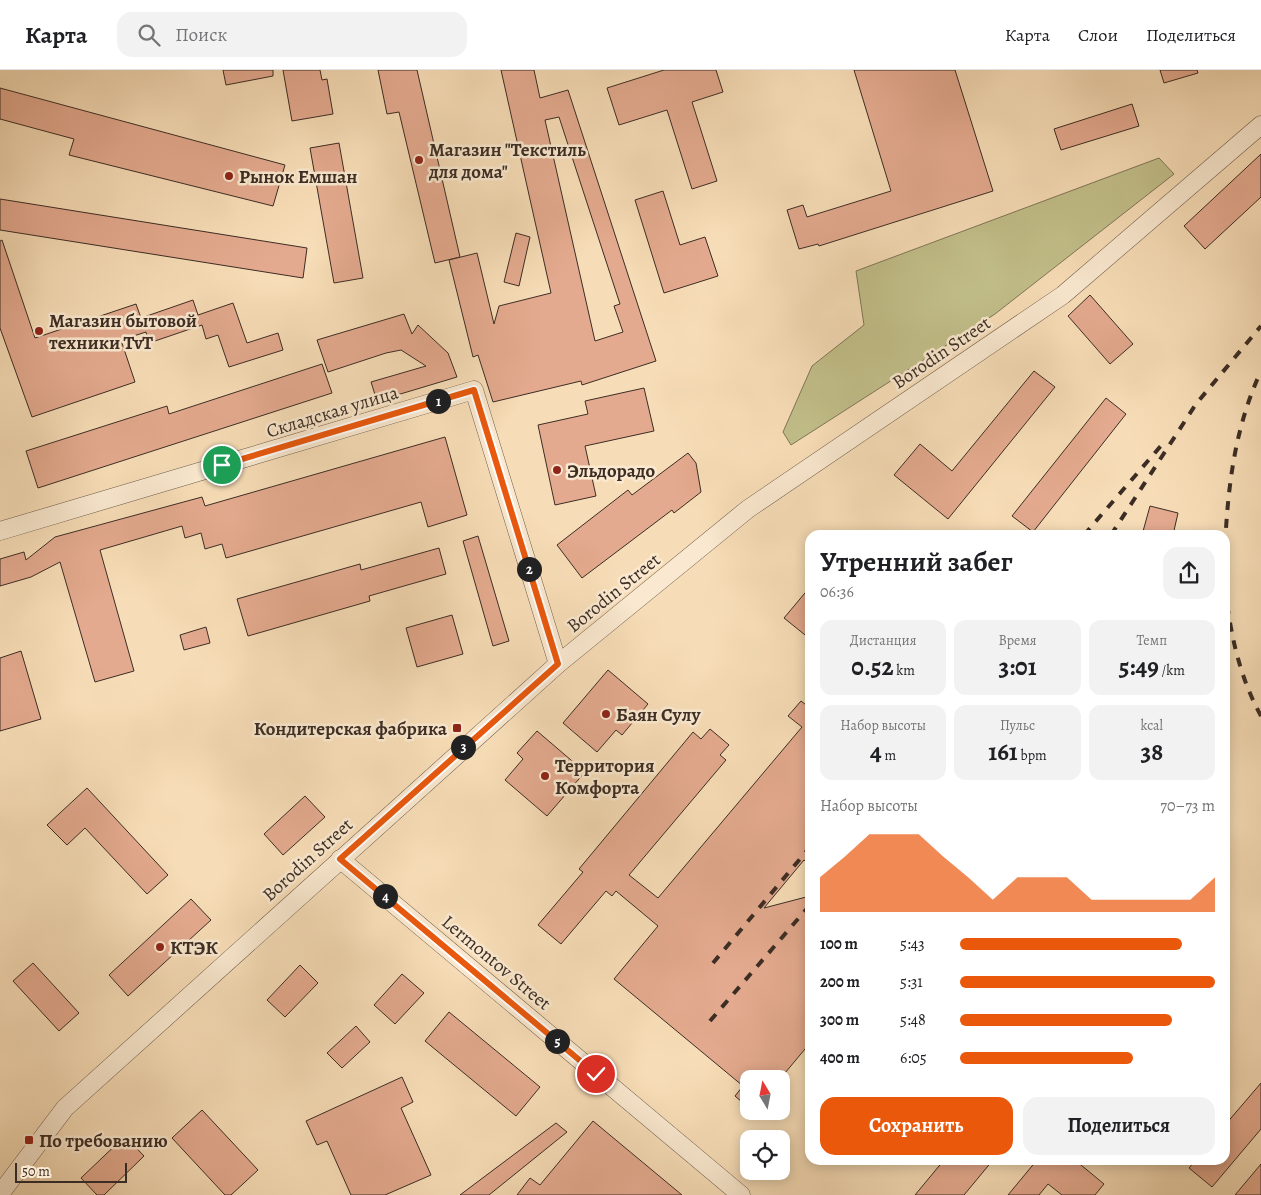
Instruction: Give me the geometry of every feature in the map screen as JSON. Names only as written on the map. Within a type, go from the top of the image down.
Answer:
[{"type":"street","name":"Borodin Street","points":[[0,1194],[65,1108],[558,664],[748,509],[1063,295],[1261,125]]},
{"type":"street","name":"Складская улица","points":[[0,531],[474,390],[558,664]]},
{"type":"street","name":"Lermontov Street","points":[[340,859],[741,1195]]},
{"type":"shaded area","points":[[1159,158],[1174,174],[995,314],[791,445],[783,432],[812,366],[864,325],[856,271]]},
{"type":"building","points":[[223,70],[273,70],[273,76],[226,85]]},
{"type":"building","points":[[283,70],[320,70],[322,80],[327,79],[333,114],[292,121]]},
{"type":"building","points":[[378,70],[417,70],[460,257],[435,263],[399,112],[387,114]]},
{"type":"building","points":[[501,70],[534,70],[540,98],[568,90],[656,361],[582,385],[581,381],[493,402],[478,355],[473,357],[449,260],[477,253],[494,324],[499,306],[551,293]],"holes":[[[559,117],[620,304],[614,306],[623,332],[595,341],[545,120]]]},
{"type":"building","points":[[664,70],[716,70],[723,92],[692,102],[717,181],[692,189],[667,110],[619,125],[607,88]]},
{"type":"building","points":[[854,70],[955,70],[993,191],[819,246],[818,244],[799,249],[787,210],[803,205],[807,217],[891,191]]},
{"type":"building","points":[[1160,70],[1197,70],[1198,73],[1164,83]]},
{"type":"building","points":[[0,88],[285,165],[273,206],[69,155],[74,139],[0,119]]},
{"type":"building","points":[[1132,104],[1139,126],[1061,150],[1054,129]]},
{"type":"building","points":[[339,143],[363,278],[334,283],[310,148]]},
{"type":"building","points":[[1261,154],[1261,197],[1205,249],[1184,226]]},
{"type":"building","points":[[663,191],[680,245],[705,237],[718,276],[664,293],[635,200]]},
{"type":"building","points":[[0,199],[307,248],[303,278],[0,230]]},
{"type":"building","points":[[516,233],[530,237],[519,286],[504,282]]},
{"type":"building","points":[[2,240],[35,338],[136,304],[141,318],[193,300],[198,315],[233,303],[247,343],[278,333],[283,350],[229,367],[218,335],[206,339],[202,325],[149,343],[146,332],[121,340],[135,382],[32,417],[0,328],[0,241]]},
{"type":"building","points":[[1090,295],[1133,344],[1110,364],[1068,316]]},
{"type":"building","points":[[404,314],[412,334],[418,325],[448,353],[457,377],[377,401],[371,382],[426,366],[401,350],[328,372],[317,340]]},
{"type":"building","points":[[322,364],[332,393],[38,488],[26,451],[167,406],[169,414]]},
{"type":"building","points":[[1034,371],[1055,387],[948,519],[894,475],[920,444],[952,471]]},
{"type":"building","points":[[644,388],[654,431],[585,446],[596,496],[555,505],[538,425],[588,414],[585,401]]},
{"type":"building","points":[[1106,398],[1126,414],[1035,530],[1030,530],[1012,516]]},
{"type":"building","points":[[445,437],[467,515],[428,527],[421,502],[226,558],[222,544],[205,549],[201,533],[185,538],[182,526],[100,550],[134,671],[95,682],[60,562],[31,577],[0,586],[0,559],[24,552],[26,560],[55,537],[202,497],[205,506]]},
{"type":"building","points":[[688,453],[696,463],[701,492],[674,513],[672,510],[582,578],[557,545],[628,490],[632,495]]},
{"type":"building","points":[[1150,506],[1178,513],[1174,530],[1143,530]]},
{"type":"building","points":[[478,536],[509,641],[493,646],[463,541]]},
{"type":"building","points":[[439,548],[446,574],[369,596],[370,601],[248,636],[237,599],[360,564],[361,570]]},
{"type":"building","points":[[805,593],[805,635],[784,618]]},
{"type":"building","points":[[452,615],[463,654],[417,667],[406,628]]},
{"type":"building","points":[[206,627],[210,643],[184,650],[180,635]]},
{"type":"building","points":[[21,651],[41,719],[0,731],[0,658]]},
{"type":"building","name":"Баян Сулу","points":[[608,670],[648,704],[622,735],[616,730],[597,752],[563,723]]},
{"type":"building","points":[[801,701],[805,704],[805,861],[764,908],[805,897],[805,1049],[788,1070],[740,1070],[740,1084],[614,979],[658,926],[616,891],[612,896],[606,891],[561,944],[538,925],[583,872],[579,869],[693,732],[701,739],[710,729],[729,745],[720,755],[726,760],[629,875],[658,898],[802,727],[788,716]]},
{"type":"building","name":"Территория Комфорта","points":[[537,731],[585,772],[547,816],[505,780],[523,759],[517,753]]},
{"type":"building","points":[[87,788],[168,875],[147,894],[85,828],[67,845],[47,825]]},
{"type":"building","points":[[305,796],[325,817],[283,855],[264,834]]},
{"type":"building","name":"КТЭК","points":[[191,899],[211,920],[128,996],[109,975]]},
{"type":"building","points":[[33,963],[79,1013],[59,1031],[13,981]]},
{"type":"building","points":[[300,965],[318,983],[285,1017],[267,1000]]},
{"type":"building","points":[[402,974],[424,993],[395,1024],[374,1005]]},
{"type":"building","points":[[449,1012],[540,1087],[516,1116],[425,1041]]},
{"type":"building","points":[[356,1026],[370,1042],[342,1068],[327,1053]]},
{"type":"building","points":[[402,1077],[413,1102],[401,1108],[431,1175],[385,1195],[351,1195],[327,1141],[317,1145],[306,1121]]},
{"type":"building","points":[[1261,1083],[1261,1129],[1212,1187],[1189,1168],[1192,1165],[1230,1165],[1230,1119]]},
{"type":"building","points":[[740,1090],[740,1100],[735,1096]]},
{"type":"building","points":[[202,1110],[258,1170],[231,1195],[225,1195],[172,1138]]},
{"type":"building","points":[[593,1121],[682,1195],[517,1195],[530,1178],[540,1185]]},
{"type":"building","points":[[556,1123],[567,1132],[489,1195],[460,1195]]},
{"type":"building","points":[[125,1136],[144,1156],[104,1195],[97,1195],[81,1178]]},
{"type":"building","points":[[1261,1164],[1261,1195],[1235,1195]]},
{"type":"building","points":[[940,1165],[989,1165],[964,1195],[915,1195]]},
{"type":"building","points":[[1033,1165],[1081,1165],[1104,1184],[1095,1195],[1062,1195],[1048,1184],[1039,1195],[1008,1195]]},
{"type":"railway","points":[[1114,530],[1196,404],[1261,326]]},
{"type":"railway","points":[[1226,530],[1234,457],[1245,413],[1261,371]]},
{"type":"railway","points":[[1088,530],[1166,440]]},
{"type":"railway","points":[[1230,621],[1241,669],[1261,716]]},
{"type":"railway","points":[[713,963],[805,853]]},
{"type":"railway","points":[[710,1021],[805,911]]},
{"type":"place","name":"Магазин \"Текстиль для дома\"","points":[[419,160]]},
{"type":"place","name":"Рынок Емшан","points":[[229,176]]},
{"type":"place","name":"Магазин бытовой техники TvT","points":[[39,331]]},
{"type":"place","name":"Эльдорадо","points":[[557,470]]},
{"type":"place","name":"Баян Сулу","points":[[606,714]]},
{"type":"place","name":"Кондитерская фабрика","points":[[457,728]]},
{"type":"place","name":"Территория Комфорта","points":[[545,776]]},
{"type":"place","name":"КТЭК","points":[[160,947]]},
{"type":"place","name":"По требованию","points":[[29,1140]]},
{"type":"route","points":[[222,465],[474,390],[558,664],[340,859],[596,1074]]}]
